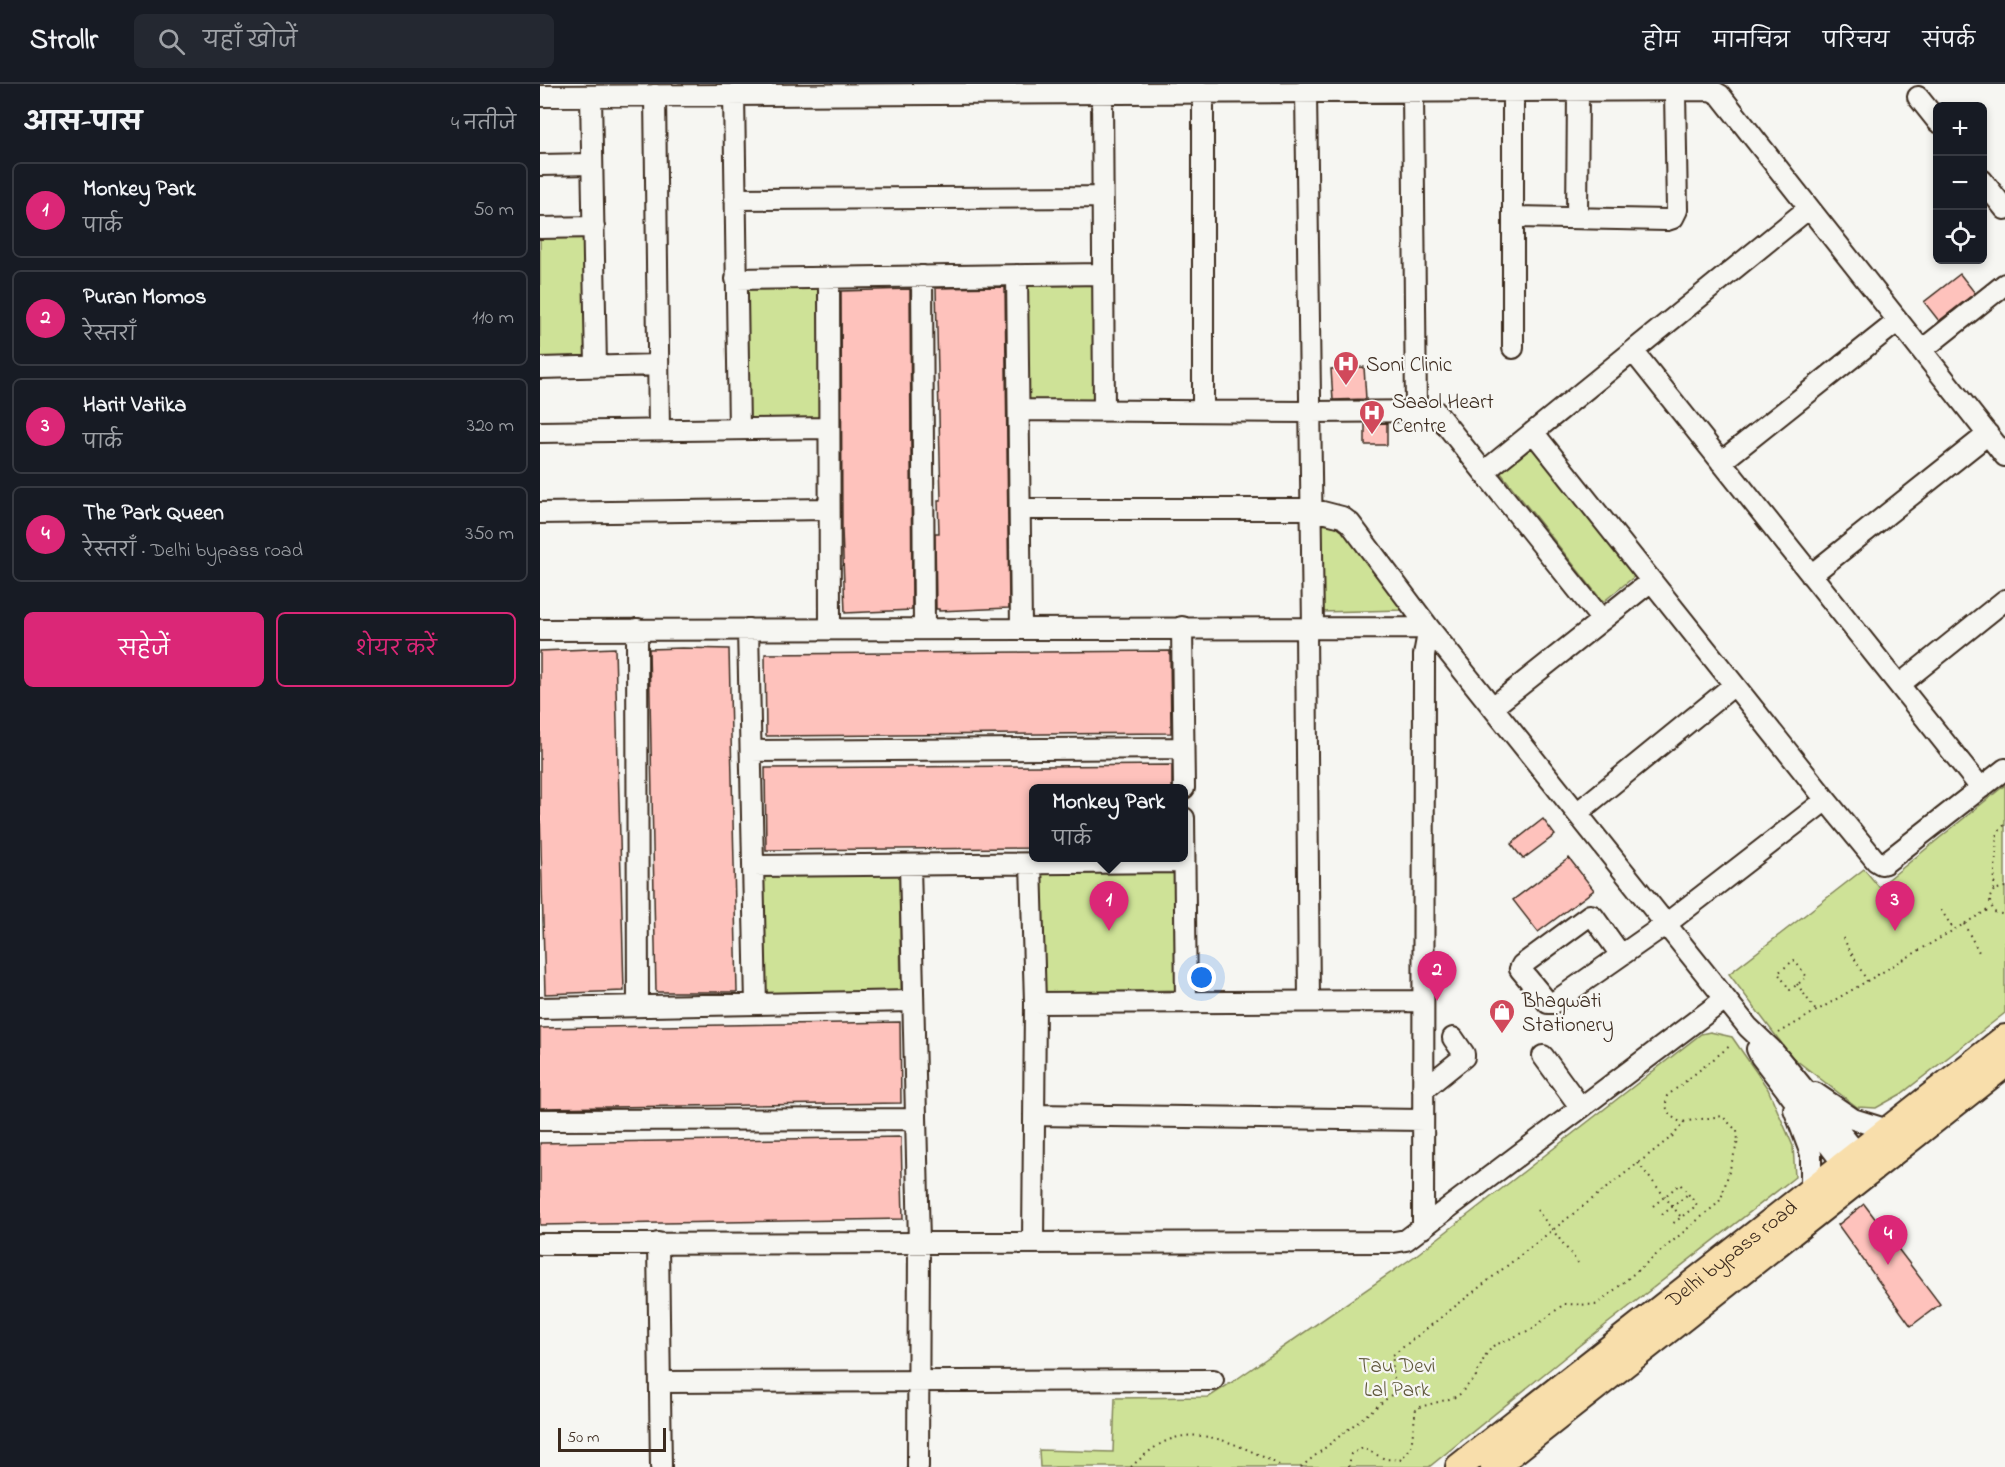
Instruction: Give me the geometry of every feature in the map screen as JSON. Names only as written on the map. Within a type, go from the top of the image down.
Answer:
[{"type":"main road","name":"Delhi bypass road","points":[[1459,1467],[1811,1191],[1857,1168],[1888,1130],[2005,1038]]},
{"type":"main road","name":"Delhi bypass road","points":[[1494,1467],[1857,1168],[2005,1064]]},
{"type":"street","points":[[1513,217],[1667,220],[1676,215],[1675,91]]},
{"type":"street","points":[[540,96],[1716,91],[2005,456]]},
{"type":"street","points":[[1102,92],[1104,410]]},
{"type":"street","points":[[1203,92],[1203,411]]},
{"type":"street","points":[[1306,92],[1311,509],[1309,1001]]},
{"type":"street","points":[[1413,92],[1416,411]]},
{"type":"street","points":[[1513,92],[1513,348]]},
{"type":"street","points":[[1577,218],[1578,92]]},
{"type":"street","points":[[734,94],[739,429]]},
{"type":"street","points":[[655,95],[659,430]]},
{"type":"street","points":[[591,96],[596,366]]},
{"type":"street","points":[[1918,97],[1933,116]]},
{"type":"street","points":[[540,165],[592,164]]},
{"type":"street","points":[[1987,185],[2005,209]]},
{"type":"street","points":[[735,200],[1102,197]]},
{"type":"street","points":[[1484,472],[1809,208]]},
{"type":"street","points":[[540,228],[594,227]]},
{"type":"street","points":[[736,279],[1103,274]]},
{"type":"street","points":[[1017,275],[1022,627]]},
{"type":"street","points":[[922,276],[924,628]]},
{"type":"street","points":[[829,278],[830,628]]},
{"type":"street","points":[[1922,351],[2005,284]]},
{"type":"street","points":[[1721,462],[1898,321]]},
{"type":"street","points":[[1633,351],[1981,788]]},
{"type":"street","points":[[540,368],[658,365]]},
{"type":"street","points":[[1019,410],[1310,412],[1432,410],[1438,414],[1602,620]]},
{"type":"street","points":[[540,432],[829,428]]},
{"type":"street","points":[[1533,432],[1876,861],[1881,864],[1886,863],[2005,769]]},
{"type":"street","points":[[1811,575],[1988,434]]},
{"type":"street","points":[[540,513],[829,509]]},
{"type":"street","points":[[1020,509],[1311,509],[1342,517],[1350,523],[1429,628],[1576,813],[1725,999],[1764,1042],[1793,1086],[1857,1168]]},
{"type":"street","points":[[1493,707],[1651,581]]},
{"type":"street","points":[[1899,685],[2005,600]]},
{"type":"street","points":[[540,630],[1022,627],[1429,628]]},
{"type":"street","points":[[1182,627],[1184,784]]},
{"type":"street","points":[[748,628],[756,1004]]},
{"type":"street","points":[[1423,1228],[1424,655],[1429,628]]},
{"type":"street","points":[[637,629],[638,1006]]},
{"type":"street","points":[[1576,813],[1734,686]]},
{"type":"street","points":[[751,751],[1183,748]]},
{"type":"street","points":[[1621,955],[1590,915],[1522,965],[1520,969],[1551,1004],[1666,924],[1826,800]]},
{"type":"street","points":[[753,866],[1185,862],[1186,1002]]},
{"type":"street","points":[[1031,863],[1035,1003],[1033,1242]]},
{"type":"street","points":[[910,865],[919,1242],[918,1467]]},
{"type":"street","points":[[540,1244],[1394,1242],[1406,1240],[1725,999]]},
{"type":"street","points":[[540,1008],[913,1000]]},
{"type":"street","points":[[1035,1003],[1423,1001]]},
{"type":"street","points":[[1748,1027],[1761,1057],[1793,1086],[1853,1119],[1888,1130]]},
{"type":"street","points":[[1423,1090],[1464,1057],[1453,1038]]},
{"type":"street","points":[[1543,1056],[1581,1108]]},
{"type":"street","points":[[1793,1086],[1810,1154],[1811,1191]]},
{"type":"street","points":[[1034,1116],[1423,1120]]},
{"type":"street","points":[[540,1120],[916,1119]]},
{"type":"street","points":[[658,1243],[661,1467]]},
{"type":"street","points":[[660,1382],[1213,1380]]},
{"type":"path","points":[[2005,824],[1997,834],[1994,890],[1989,899],[1991,908],[1998,914],[2005,915]]},
{"type":"path","points":[[1994,890],[2005,886]]},
{"type":"path","points":[[1764,1042],[1991,908]]},
{"type":"path","points":[[1941,910],[1954,930]]},
{"type":"path","points":[[1964,924],[1980,954]]},
{"type":"path","points":[[1844,939],[1867,981]]},
{"type":"path","points":[[1794,960],[1807,977],[1797,984],[1790,990],[1778,973],[1794,960]]},
{"type":"path","points":[[1797,984],[1816,1011]]},
{"type":"path","points":[[1349,1467],[1352,1454],[1364,1448],[1385,1459],[1400,1460],[1411,1448],[1416,1408],[1460,1394],[1476,1376],[1485,1356],[1493,1346],[1532,1329],[1564,1304],[1595,1305],[1599,1303],[1718,1203],[1738,1141],[1737,1131],[1722,1116],[1684,1122],[1675,1120],[1665,1103],[1667,1096],[1731,1045]]},
{"type":"path","points":[[1301,1467],[1400,1388],[1392,1374],[1394,1355],[1674,1135],[1684,1122]]},
{"type":"path","points":[[1638,1163],[1681,1217]]},
{"type":"path","points":[[1653,1206],[1680,1184],[1697,1205],[1671,1225]]},
{"type":"path","points":[[1662,1215],[1688,1194]]},
{"type":"path","points":[[1537,1210],[1578,1263]]},
{"type":"path","points":[[1131,1467],[1157,1446],[1170,1439],[1196,1435],[1241,1447],[1283,1467]]},
{"type":"green space","points":[[586,237],[590,359],[540,361],[540,238]]},
{"type":"green space","points":[[1027,283],[1098,283],[1099,403],[1028,403]]},
{"type":"green space","points":[[820,287],[823,418],[749,420],[746,289]]},
{"type":"green space","points":[[1531,446],[1635,576],[1603,602],[1500,472]]},
{"type":"green space","points":[[1319,524],[1342,527],[1403,610],[1320,612]]},
{"type":"green space","points":[[2005,785],[2005,1013],[1901,1094],[1876,1108],[1857,1107],[1792,1057],[1729,974],[1864,869],[1879,887]]},
{"type":"green space","points":[[1177,870],[1179,990],[1042,993],[1040,873]]},
{"type":"green space","points":[[899,872],[901,993],[764,995],[762,874]]},
{"type":"green space","name":"Tau Devi Lal Park","points":[[1710,1032],[1732,1037],[1768,1089],[1793,1146],[1795,1177],[1580,1345],[1429,1467],[1040,1467],[1039,1450],[1113,1452],[1115,1398],[1209,1397],[1234,1381],[1415,1256],[1701,1034]]},
{"type":"building","points":[[1960,274],[1975,293],[1939,321],[1924,302]]},
{"type":"building","points":[[1005,287],[1009,608],[939,611],[936,609],[935,533],[939,533],[938,500],[941,500],[936,288]]},
{"type":"building","points":[[910,289],[912,610],[845,613],[842,529],[841,291]]},
{"type":"building","points":[[1364,367],[1366,399],[1333,400],[1331,369]]},
{"type":"building","points":[[1387,423],[1387,445],[1365,445],[1365,424]]},
{"type":"building","points":[[615,648],[624,991],[545,994],[540,812],[540,651]]},
{"type":"building","points":[[649,649],[729,649],[737,992],[656,992]]},
{"type":"building","points":[[1170,651],[1171,733],[766,736],[765,654]]},
{"type":"building","points":[[1172,765],[1172,784],[1029,784],[1029,848],[766,850],[765,768]]},
{"type":"building","points":[[1543,819],[1555,835],[1523,859],[1511,844]]},
{"type":"building","points":[[1569,858],[1594,890],[1538,932],[1513,900]]},
{"type":"building","points":[[900,1022],[901,1103],[540,1108],[540,1028]]},
{"type":"building","points":[[901,1137],[903,1219],[540,1225],[540,1143]]},
{"type":"building","points":[[1864,1204],[1940,1304],[1911,1326],[1838,1225]]},
{"type":"place","name":"Soni Clinic","points":[[1346,387]]},
{"type":"place","name":"Saaol Heart Centre","points":[[1372,436]]},
{"type":"place","name":"Monkey Park","points":[[1109,931]]},
{"type":"place","name":"Harit Vatika","points":[[1895,931]]},
{"type":"place","name":"Puran Momos","points":[[1437,1001]]},
{"type":"place","name":"Bhagwati Stationery","points":[[1502,1035]]},
{"type":"place","name":"The Park Queen","points":[[1888,1265]]}]
